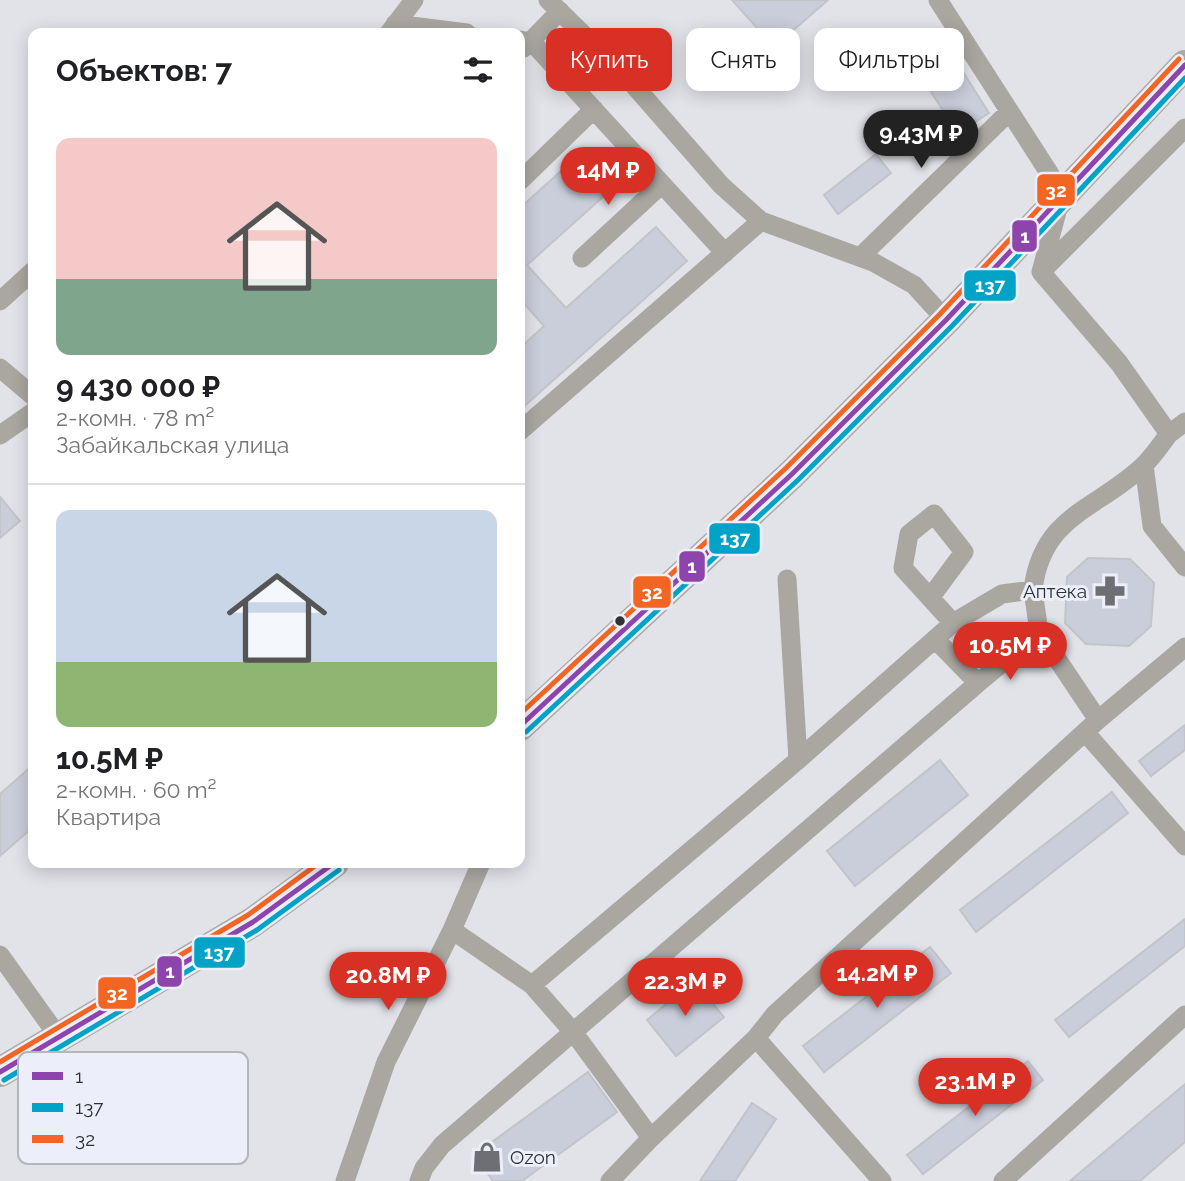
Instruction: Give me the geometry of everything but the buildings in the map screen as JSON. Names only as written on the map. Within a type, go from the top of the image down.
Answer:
[{"type":"main road","points":[[525,721],[734,530],[946,320],[1062,193],[1185,65]]},
{"type":"main road","points":[[36,1052],[253,922],[327,868]]},
{"type":"main road","points":[[0,1072],[18,1062]]},
{"type":"street","points":[[392,28],[414,0]]},
{"type":"street","points":[[939,0],[1062,193],[1041,272]]},
{"type":"street","points":[[525,44],[554,6],[624,74],[720,185],[761,221],[860,257],[914,285],[946,320]]},
{"type":"street","points":[[525,46],[594,109],[724,253]]},
{"type":"street","points":[[525,176],[594,109]]},
{"type":"street","points":[[860,257],[1009,112]]},
{"type":"street","points":[[1041,272],[1185,128]]},
{"type":"street","points":[[582,258],[662,184]]},
{"type":"street","points":[[525,427],[761,221]]},
{"type":"street","points":[[1041,272],[1119,363],[1169,434]]},
{"type":"street","points":[[0,301],[28,276]]},
{"type":"street","points":[[0,368],[28,392]]},
{"type":"street","points":[[0,435],[28,415]]},
{"type":"street","points":[[1185,422],[1169,434],[1144,465],[1060,525],[1035,573],[1032,590],[1039,632],[1091,726],[1185,846]]},
{"type":"street","points":[[1144,465],[1152,526],[1185,567]]},
{"type":"street","points":[[787,579],[798,760]]},
{"type":"street","points":[[532,985],[798,760],[953,623],[1002,594],[1032,590]]},
{"type":"street","points":[[930,598],[953,623]]},
{"type":"street","points":[[419,1181],[424,1168],[442,1145],[1039,632]]},
{"type":"street","points":[[935,639],[978,683]]},
{"type":"street","points":[[610,1181],[755,1038],[775,1014],[1091,726],[1185,647]]},
{"type":"street","points":[[345,1181],[386,1062],[452,930],[479,868]]},
{"type":"street","points":[[452,930],[532,985],[574,1033],[651,1138]]},
{"type":"street","points":[[0,955],[60,1039]]},
{"type":"street","points":[[1003,1181],[1185,1016]]},
{"type":"street","points":[[755,1038],[882,1181]]},
{"type":"transit line","name":"32","points":[[525,709],[786,468],[940,314],[1179,59]]},
{"type":"transit line","name":"1","points":[[525,721],[792,474],[946,320],[1185,65]]},
{"type":"transit line","name":"137","points":[[526,732],[798,480],[952,326],[1185,78]]},
{"type":"transit line","name":"32","points":[[0,1062],[248,915],[312,868]]},
{"type":"transit line","name":"1","points":[[34,1052],[253,922],[327,868]]},
{"type":"transit line","name":"137","points":[[51,1052],[257,930],[339,870]]},
{"type":"transit line","name":"1","points":[[0,1072],[18,1061]]},
{"type":"transit line","name":"137","points":[[4,1080],[18,1072]]},
{"type":"place","name":"Аптека","points":[[1110,591]]},
{"type":"place","name":"Ozon","points":[[487,1157]]}]
